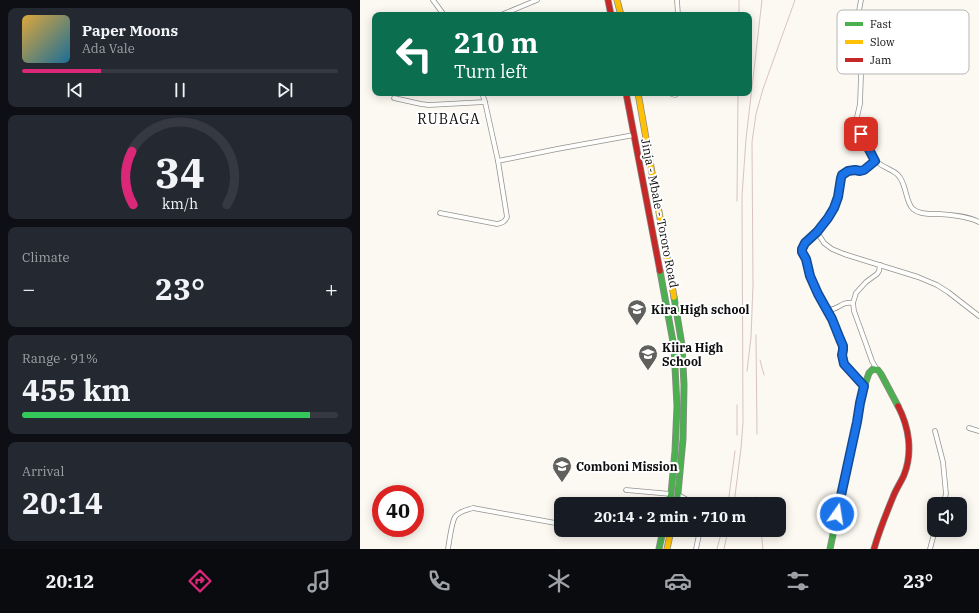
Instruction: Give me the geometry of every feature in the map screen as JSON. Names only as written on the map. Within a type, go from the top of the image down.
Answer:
[{"type":"main road","points":[[608,0],[610,12]]},
{"type":"main road","points":[[617,0],[620,12]]},
{"type":"main road","name":"Jinja - Mbale - Tororo Road","points":[[627,96],[674,347],[677,406],[675,451],[670,497]]},
{"type":"main road","name":"Jinja - Mbale - Tororo Road","points":[[639,96],[682,345],[684,406],[678,495]]},
{"type":"main road","points":[[830,549],[864,386],[873,369],[878,370],[904,416],[909,441],[905,474],[894,496],[878,535],[874,549]]},
{"type":"main road","points":[[659,549],[662,537]]},
{"type":"main road","points":[[667,549],[670,537]]},
{"type":"street","points":[[433,0],[442,12]]},
{"type":"street","points":[[508,12],[537,0]]},
{"type":"street","points":[[677,0],[678,12]]},
{"type":"street","points":[[859,10],[861,0]]},
{"type":"street","points":[[861,74],[860,104],[857,117],[861,134],[875,161],[902,179],[910,205],[913,209],[926,214],[959,216],[979,222]]},
{"type":"street","points":[[440,213],[497,224],[505,221],[507,217],[498,161],[483,96]]},
{"type":"street","points":[[394,98],[429,105],[485,102]]},
{"type":"street","points":[[498,161],[557,148],[634,135]]},
{"type":"street","points":[[864,386],[844,364],[842,355],[843,346],[832,319],[810,276],[806,259],[802,252],[805,243],[817,232],[834,208],[838,197],[842,175],[848,171],[864,170],[875,161]]},
{"type":"street","points":[[817,232],[824,243],[832,249],[918,277],[937,285],[979,316]]},
{"type":"street","points":[[878,370],[872,361],[854,311],[853,303],[856,293],[866,282],[877,274],[880,265]]},
{"type":"street","points":[[827,310],[834,310],[846,302],[853,303]]},
{"type":"street","points":[[869,374],[872,361]]},
{"type":"street","points":[[969,428],[979,431]]},
{"type":"street","points":[[935,431],[943,462],[945,497]]},
{"type":"street","points":[[626,490],[671,494]]},
{"type":"street","points":[[678,495],[682,497]]},
{"type":"street","points":[[448,549],[455,518],[459,513],[473,508],[554,523]]},
{"type":"street","points":[[696,549],[699,537]]},
{"type":"street","points":[[930,549],[933,537]]},
{"type":"railway","points":[[739,0],[739,12]]},
{"type":"railway","points":[[752,87],[762,0]]},
{"type":"railway","points":[[747,371],[751,337],[753,285],[752,142],[756,114],[763,89],[795,0]]},
{"type":"railway","points":[[737,201],[738,96]]},
{"type":"railway","points":[[735,497],[743,423],[742,196],[751,96]]},
{"type":"railway","points":[[756,335],[757,434]]},
{"type":"railway","points":[[760,360],[764,375]]},
{"type":"railway","points":[[737,405],[737,435]]},
{"type":"railway","points":[[729,497],[735,451]]},
{"type":"railway","points":[[717,549],[720,537]]},
{"type":"railway","points":[[724,549],[727,537]]},
{"type":"railway","points":[[762,537],[763,549]]},
{"type":"traffic: fast","points":[[660,271],[674,347],[677,406],[675,451],[670,497]]},
{"type":"traffic: fast","points":[[674,297],[682,345],[684,385],[683,439],[678,497]]},
{"type":"traffic: fast","points":[[830,549],[863,390],[869,373],[873,369],[878,370],[881,374],[898,406]]},
{"type":"traffic: fast","points":[[659,549],[662,537]]},
{"type":"traffic: slow","points":[[617,0],[620,12]]},
{"type":"traffic: slow","points":[[639,96],[674,297]]},
{"type":"traffic: slow","points":[[667,549],[670,537]]},
{"type":"traffic: jam","points":[[608,0],[610,12]]},
{"type":"traffic: jam","points":[[627,96],[660,271]]},
{"type":"traffic: jam","points":[[874,549],[880,529],[907,466],[909,449],[907,431],[898,406]]},
{"type":"place","name":"Kira High school","points":[[637,326]]},
{"type":"place","name":"Kiira High School","points":[[648,371]]},
{"type":"place","name":"Comboni Mission","points":[[562,483]]},
{"type":"district","name":"RUBAGA","points":[[449,119]]},
{"type":"route","points":[[837,514],[864,386],[844,364],[842,355],[843,346],[832,319],[810,276],[802,249],[807,240],[817,232],[834,208],[838,197],[842,175],[848,171],[860,171],[867,169],[875,161],[861,134]]}]
